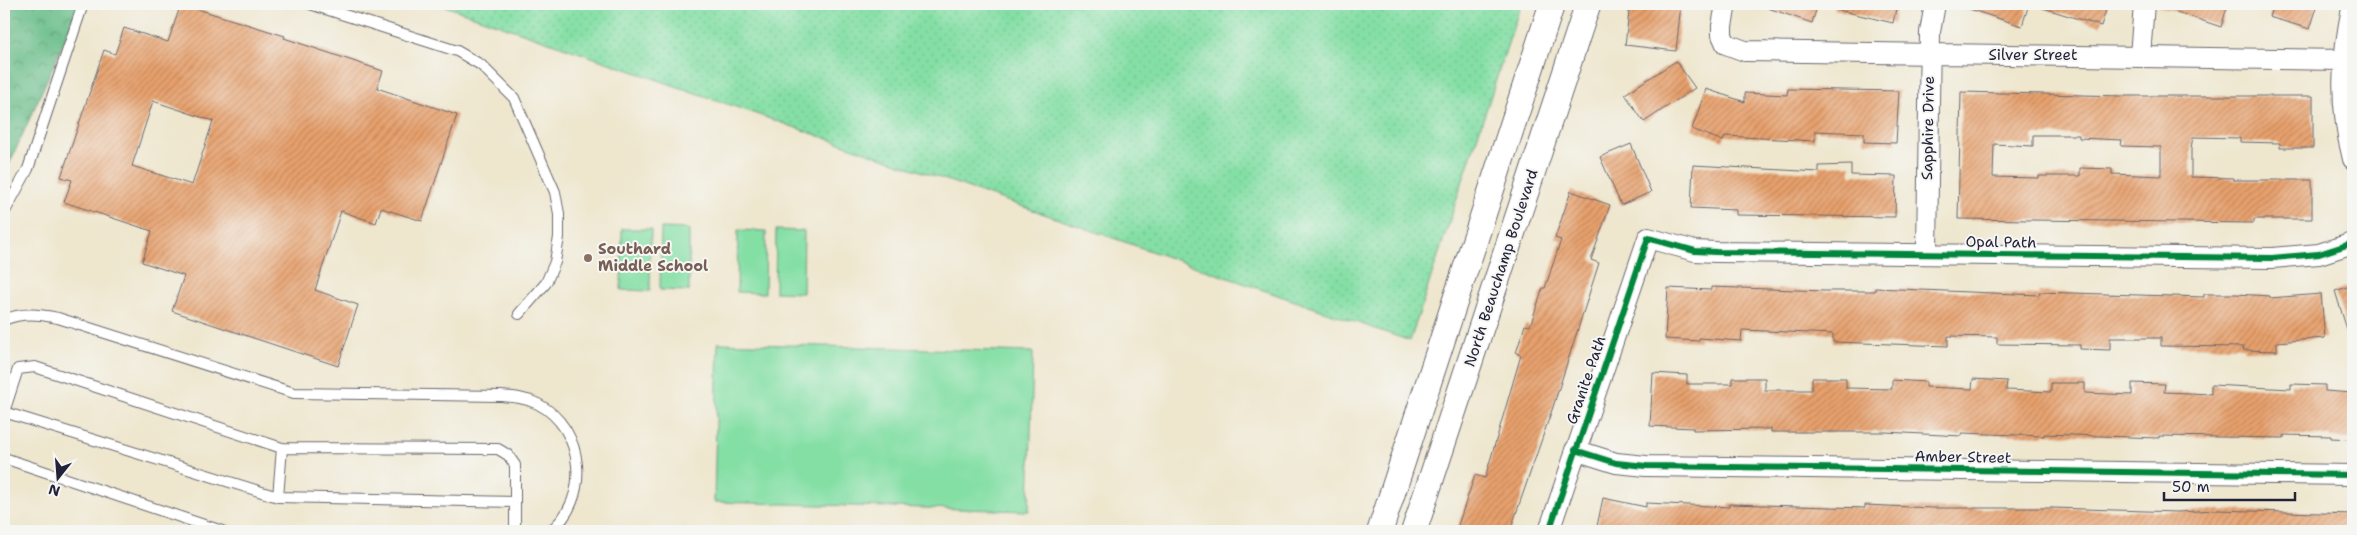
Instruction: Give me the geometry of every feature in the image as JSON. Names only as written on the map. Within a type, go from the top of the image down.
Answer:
[{"type":"street","points":[[1380,531],[1552,4]]},
{"type":"street","name":"North Beauchamp Boulevard","points":[[1414,531],[1588,4]]},
{"type":"street","name":"Silver Street","points":[[1726,4],[1722,26],[1722,35],[1726,44],[1734,48],[1761,52],[2342,60]]},
{"type":"street","name":"Sapphire Drive","points":[[1927,253],[1929,54],[1930,32],[1935,4]]},
{"type":"street","points":[[2140,56],[2144,4]]},
{"type":"street","points":[[2353,4],[2342,60],[2346,124],[2353,159]]},
{"type":"street","name":"Opal Path","points":[[1648,238],[1695,251],[1716,252],[2289,258],[2319,254],[2353,243]]},
{"type":"street","name":"Granite Path","points":[[1549,531],[1648,238]]},
{"type":"street","name":"Amber Street","points":[[1575,450],[1616,463],[1646,466],[2353,475]]},
{"type":"lane","points":[[4,212],[28,169],[83,4]]},
{"type":"lane","points":[[310,4],[457,51],[480,65],[514,98],[554,192],[559,214],[560,238],[555,262],[546,283],[519,314]]},
{"type":"lane","points":[[4,320],[25,314],[58,318],[294,393],[501,396],[528,400],[539,405],[555,417],[572,442],[576,455],[577,480],[571,505],[559,524],[550,531]]},
{"type":"lane","points":[[515,502],[278,497],[4,412],[18,369],[35,367],[282,448],[498,449],[508,455],[514,465],[515,502],[515,531]]},
{"type":"lane","points":[[278,497],[282,448]]},
{"type":"lane","points":[[4,458],[222,531]]},
{"type":"green space","points":[[4,4],[81,4],[4,176]]},
{"type":"green space","points":[[439,4],[1521,4],[1410,341]]},
{"type":"green space","points":[[661,228],[689,229],[689,291],[660,290]]},
{"type":"green space","points":[[622,229],[651,229],[650,291],[621,290]]},
{"type":"green space","points":[[738,230],[766,231],[765,293],[737,292]]},
{"type":"green space","points":[[776,230],[804,231],[803,293],[775,292]]},
{"type":"green space","points":[[718,343],[1033,352],[1029,511],[714,502]]},
{"type":"building","points":[[181,4],[285,36],[284,38],[383,71],[377,88],[457,115],[422,221],[381,208],[376,223],[341,211],[315,290],[358,305],[338,366],[172,311],[184,276],[142,262],[152,231],[64,202],[72,180],[61,177],[104,50],[115,54],[124,28],[168,42]],"holes":[[[153,101],[213,121],[192,185],[132,166]]]},
{"type":"building","points":[[1630,4],[1681,4],[1676,51],[1625,45]]},
{"type":"building","points":[[1763,4],[1818,4],[1812,23],[1762,6]]},
{"type":"building","points":[[1834,4],[1897,4],[1893,23],[1834,9]]},
{"type":"building","points":[[1963,4],[2029,4],[2022,26],[1963,7]]},
{"type":"building","points":[[2040,4],[2108,4],[2101,26],[2040,7]]},
{"type":"building","points":[[2159,4],[2228,4],[2221,27],[2159,6]]},
{"type":"building","points":[[2273,4],[2318,4],[2310,29],[2269,17]]},
{"type":"building","points":[[1676,61],[1695,88],[1644,122],[1625,94]]},
{"type":"building","points":[[1706,89],[1745,102],[1745,93],[1787,95],[1788,89],[1899,91],[1896,143],[1864,142],[1864,133],[1815,131],[1815,141],[1725,136],[1723,141],[1692,129]]},
{"type":"building","points":[[1961,92],[2122,96],[2313,96],[2313,148],[2280,148],[2280,143],[2240,142],[2240,138],[2193,137],[2191,148],[2191,177],[2233,178],[2233,180],[2312,180],[2312,219],[2254,219],[2254,223],[1958,219]],"holes":[[[2033,135],[2079,135],[2079,138],[2122,140],[2121,146],[2161,147],[2161,176],[2112,174],[2112,169],[2080,168],[2080,176],[2039,176],[2039,178],[1993,177],[1994,144],[2033,146]]]},
{"type":"building","points":[[1631,144],[1651,192],[1621,205],[1600,157]]},
{"type":"building","points":[[1693,165],[1819,172],[1819,166],[1851,165],[1851,175],[1896,176],[1895,217],[1736,215],[1736,210],[1691,208]]},
{"type":"building","points":[[1571,191],[1610,205],[1591,260],[1599,263],[1553,407],[1510,531],[1456,531],[1475,475],[1485,478],[1521,355],[1516,353],[1525,325],[1530,326],[1543,288],[1545,288],[1561,240],[1555,238]]},
{"type":"building","points":[[2353,285],[2353,338],[2350,339],[2335,291]]},
{"type":"building","points":[[1711,287],[1825,291],[1875,291],[1875,288],[2039,295],[2039,292],[2204,297],[2204,294],[2236,294],[2270,296],[2270,298],[2321,294],[2325,338],[2277,342],[2277,351],[2243,350],[2244,347],[2161,346],[2161,338],[2110,338],[2110,350],[2080,349],[2080,345],[1997,344],[1997,337],[1948,336],[1948,346],[1833,342],[1833,334],[1742,330],[1741,341],[1699,338],[1699,341],[1665,339],[1668,288],[1711,290]]},
{"type":"building","points":[[1653,373],[1687,375],[1687,384],[1732,384],[1732,378],[1765,378],[1765,390],[1812,390],[1812,378],[1846,378],[1846,388],[1892,389],[1892,380],[1926,382],[1926,387],[1972,389],[1973,379],[2007,381],[2006,390],[2051,392],[2051,383],[2085,383],[2085,393],[2132,395],[2132,383],[2165,384],[2164,392],[2211,394],[2211,385],[2291,389],[2291,384],[2325,385],[2325,391],[2353,393],[2353,439],[2331,438],[2331,436],[2284,435],[2284,438],[2159,436],[2159,438],[1962,433],[1962,436],[1885,432],[1771,432],[1771,429],[1693,430],[1693,428],[1650,426]]},
{"type":"building","points":[[1603,498],[1646,507],[1646,503],[1729,507],[1729,504],[1865,508],[1865,505],[1932,508],[2053,508],[2177,512],[2217,510],[2353,514],[2353,531],[1596,531]]},
{"type":"cycle path","points":[[1549,531],[1648,238],[1695,251],[1716,252],[2272,258],[2319,254],[2353,243]]},
{"type":"cycle path","points":[[1575,450],[1616,463],[1646,466],[2353,475]]},
{"type":"place","name":"Southard Middle School","points":[[588,258]]}]
